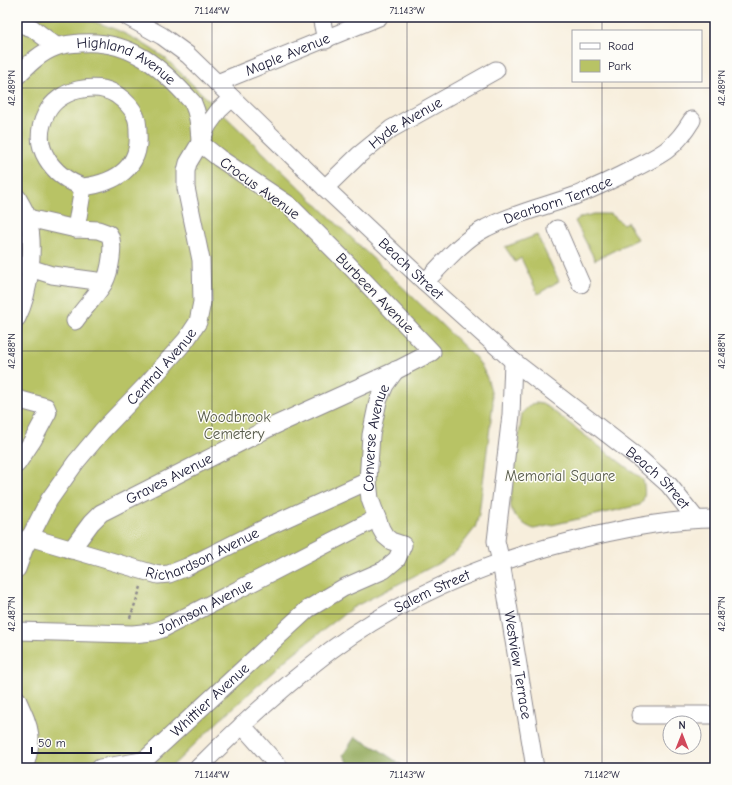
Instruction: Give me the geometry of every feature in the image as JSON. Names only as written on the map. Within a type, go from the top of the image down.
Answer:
[{"type":"street","name":"Beach Street","points":[[128,17],[152,29],[176,45],[218,83],[325,188],[425,282],[513,361],[641,460],[669,485],[696,519]]},
{"type":"street","points":[[321,17],[326,40]]},
{"type":"street","name":"Maple Avenue","points":[[218,83],[379,17]]},
{"type":"street","points":[[17,23],[32,28],[56,46]]},
{"type":"street","name":"Highland Avenue","points":[[17,76],[42,54],[56,46],[90,42],[111,44],[127,50],[156,66],[193,103],[197,111],[199,122],[200,143]]},
{"type":"street","name":"Hyde Avenue","points":[[325,188],[359,155],[391,129],[496,70]]},
{"type":"street","points":[[98,88],[112,92],[125,101],[135,115],[138,128],[138,151],[133,162],[120,175],[99,185],[83,187],[72,183],[53,168],[44,156],[41,140],[42,130],[46,113],[61,98],[78,90],[98,88]]},
{"type":"street","name":"Central Avenue","points":[[17,569],[23,544],[49,500],[76,462],[102,431],[148,383],[186,340],[198,322],[202,302],[201,266],[186,188],[186,171],[188,163],[200,143],[208,125],[219,110],[232,98]]},
{"type":"street","name":"Dearborn Terrace","points":[[425,282],[461,246],[481,230],[583,192],[622,175],[670,149],[682,137],[692,120]]},
{"type":"street","name":"Crocus Avenue","points":[[200,143],[219,158],[289,205],[318,234]]},
{"type":"street","points":[[76,229],[83,187]]},
{"type":"street","points":[[17,197],[28,218],[31,240],[23,266],[25,298],[17,318]]},
{"type":"street","points":[[28,218],[76,229],[98,230],[109,234],[111,238],[109,267],[104,282],[75,321]]},
{"type":"street","points":[[557,229],[581,284]]},
{"type":"street","name":"Burbeen Avenue","points":[[318,234],[432,352]]},
{"type":"street","points":[[23,266],[52,275],[104,282]]},
{"type":"street","name":"Graves Avenue","points":[[71,550],[91,522],[101,512],[269,428],[397,370],[432,352]]},
{"type":"street","name":"Westview Terrace","points":[[513,361],[511,415],[496,541],[501,562],[535,768]]},
{"type":"street","name":"Converse Avenue","points":[[308,609],[343,588],[384,570],[397,559],[403,545],[391,541],[385,536],[370,499],[368,481],[371,435],[378,401],[385,385],[397,370]]},
{"type":"street","points":[[17,399],[44,406],[48,409],[48,413],[17,464]]},
{"type":"street","name":"Richardson Avenue","points":[[23,544],[71,550],[158,575],[169,574],[368,481]]},
{"type":"street","name":"Johnson Avenue","points":[[17,631],[124,634],[152,632],[162,629],[377,518]]},
{"type":"street","name":"Salem Street","points":[[198,768],[242,725],[304,671],[369,625],[412,600],[471,573],[546,547],[608,532],[696,519],[715,519]]},
{"type":"street","name":"Whittier Avenue","points":[[100,768],[142,761],[148,757],[308,609]]},
{"type":"street","points":[[17,699],[29,727],[31,739],[23,762]]},
{"type":"street","points":[[640,715],[715,715]]},
{"type":"street","points":[[242,725],[280,768]]},
{"type":"path","points":[[124,634],[146,571]]},
{"type":"green space","name":"Woodbrook Cemetery","points":[[63,16],[94,22],[131,37],[165,58],[476,358],[488,379],[491,391],[493,403],[479,514],[475,528],[457,551],[443,561],[352,608],[290,656],[170,768],[17,768],[17,17]]},
{"type":"green space","points":[[594,214],[611,214],[623,224],[627,222],[637,239],[595,260],[575,221],[581,217]]},
{"type":"green space","points":[[537,235],[559,281],[538,294],[521,258],[515,262],[505,247]]},
{"type":"green space","name":"Memorial Square","points":[[536,403],[548,407],[643,480],[644,493],[640,505],[534,529],[520,521],[512,511],[511,497],[522,413],[531,404]]},
{"type":"green space","points":[[355,737],[378,749],[406,768],[351,768],[343,755]]}]
